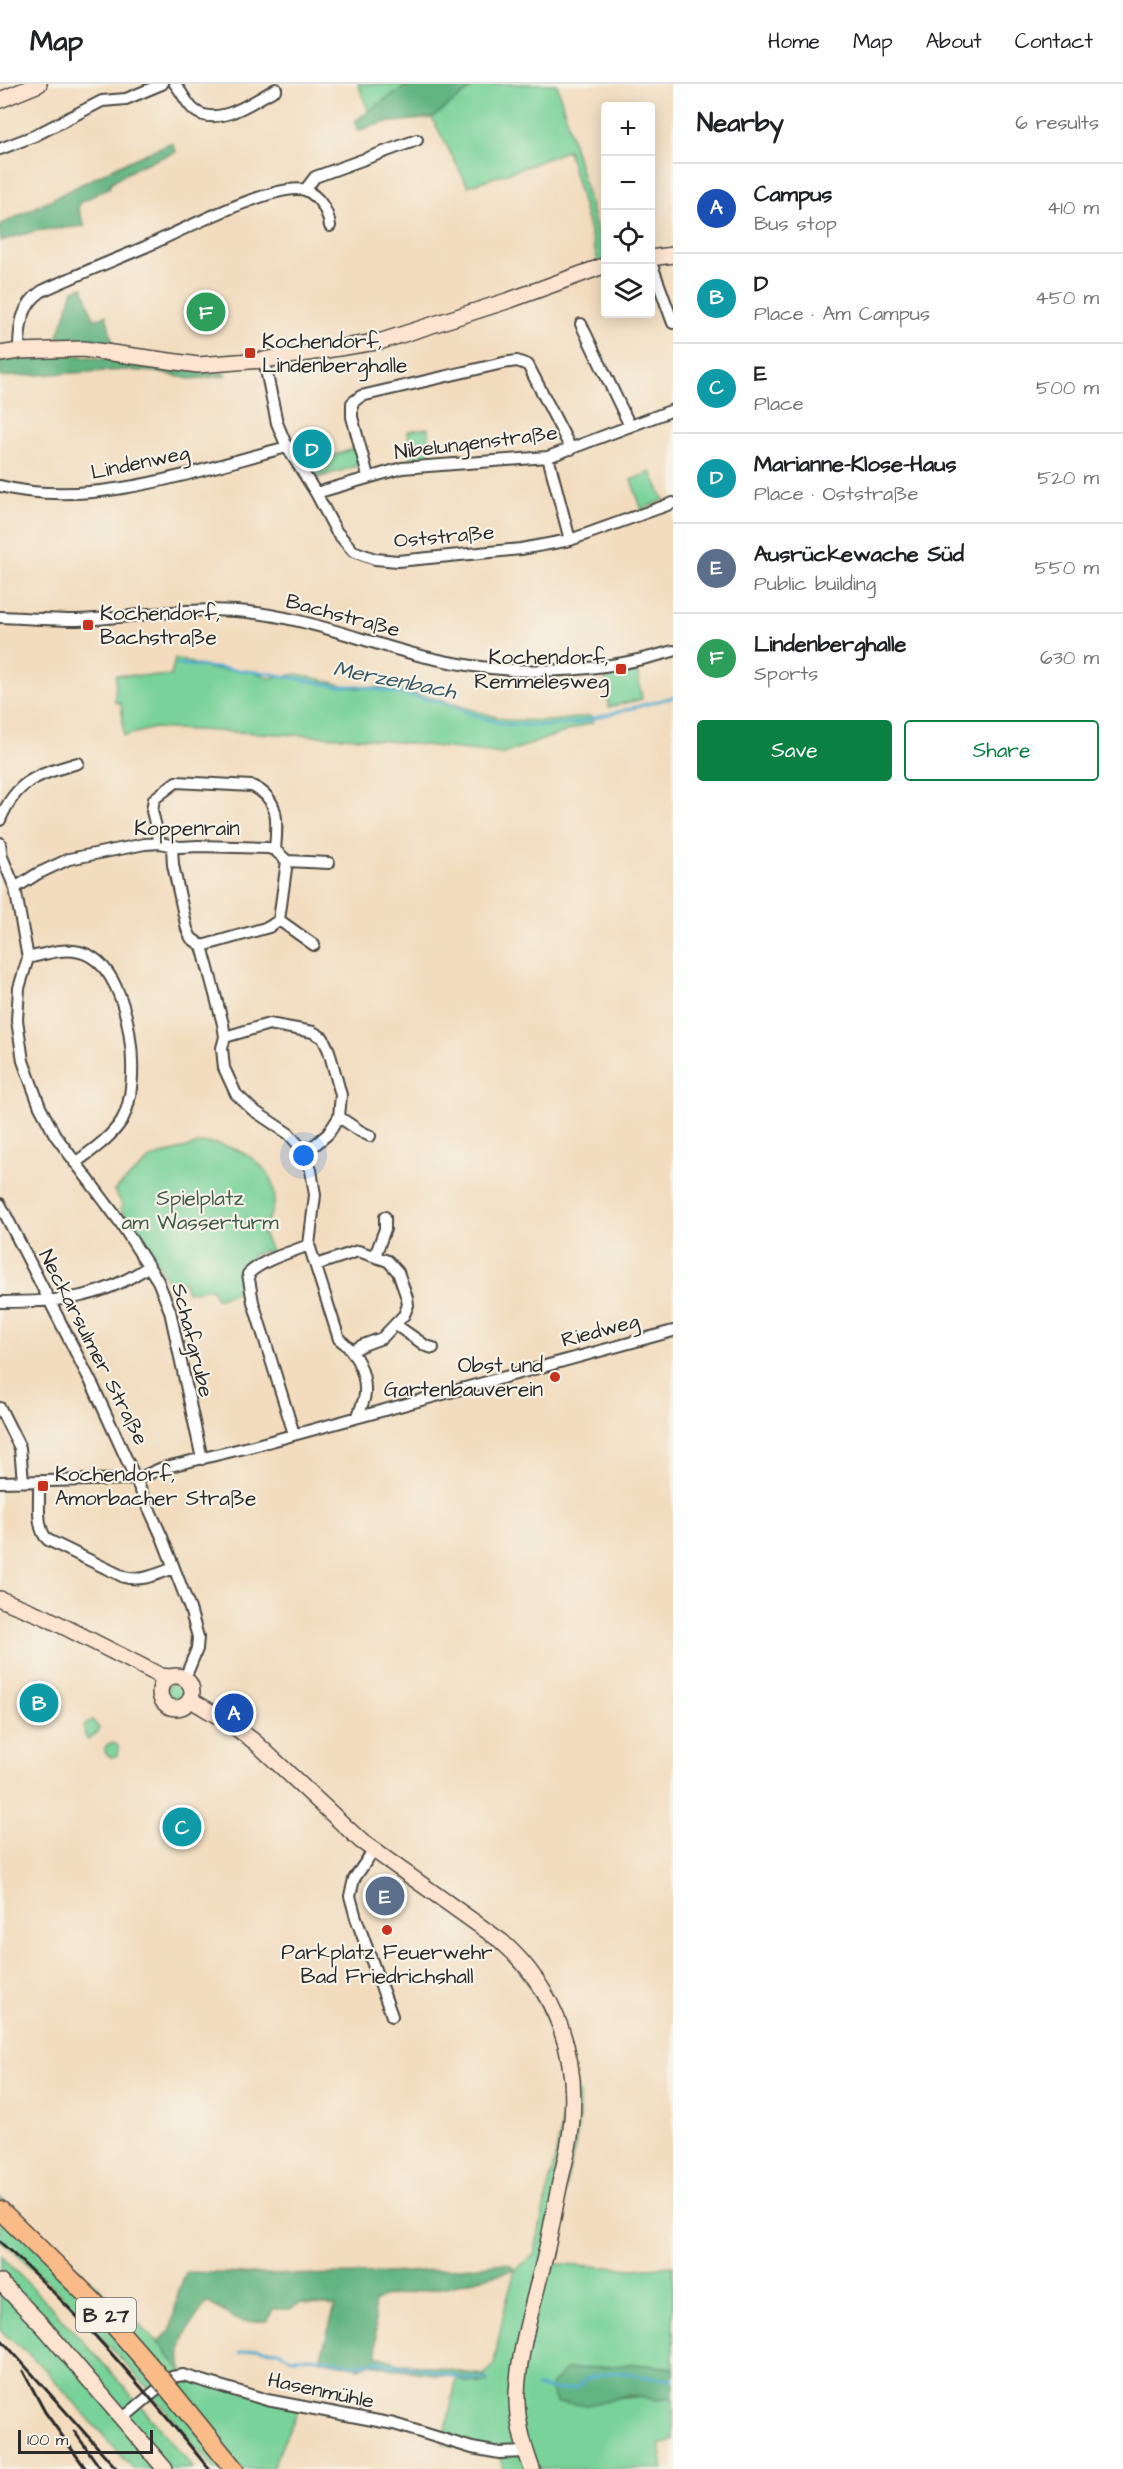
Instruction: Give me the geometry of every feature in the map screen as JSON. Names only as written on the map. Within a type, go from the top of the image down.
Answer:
[{"type":"highway","name":"B 27","points":[[0,2210],[93,2301],[155,2372],[234,2469]]},
{"type":"street","points":[[0,100],[39,84]]},
{"type":"street","points":[[0,149],[34,136],[102,101],[126,99],[162,84]]},
{"type":"street","points":[[175,84],[197,112],[213,117],[226,114],[276,89]]},
{"type":"street","points":[[305,190],[315,177],[417,140]]},
{"type":"street","points":[[19,351],[19,335],[24,312],[28,303],[42,291],[232,208],[288,189],[305,190],[318,199],[326,211],[330,226]]},
{"type":"street","points":[[655,258],[673,255]]},
{"type":"street","points":[[653,264],[673,323]]},
{"type":"street","points":[[0,354],[19,351],[83,349],[198,365],[264,360],[382,341],[510,300],[601,267]]},
{"type":"street","points":[[581,324],[630,426]]},
{"type":"street","name":"Oststraße","points":[[264,360],[277,423],[287,447],[316,493],[336,531],[353,551],[375,559],[398,561],[521,549],[570,540],[673,503]]},
{"type":"street","points":[[368,476],[352,417],[352,403],[361,396],[517,361],[528,365],[572,450]]},
{"type":"street","name":"Nibelungenstraße","points":[[316,493],[368,476],[402,468],[548,457],[572,450],[673,410]]},
{"type":"street","name":"Lindenweg","points":[[0,486],[41,494],[90,493],[140,484],[287,447]]},
{"type":"street","points":[[548,457],[570,540]]},
{"type":"street","name":"Bachstraße","points":[[0,617],[77,620],[235,610],[303,622],[427,657],[488,668],[534,672],[594,669],[639,661],[673,651]]},
{"type":"street","points":[[0,820],[13,794],[26,783],[78,764]]},
{"type":"street","points":[[160,843],[152,812],[154,799],[166,788],[176,782],[252,786],[261,789],[272,801],[278,818],[275,850],[287,861],[328,863]]},
{"type":"street","name":"Schafgrube","points":[[0,843],[2,856],[15,888],[28,958],[20,988],[17,1020],[23,1061],[40,1107],[75,1163],[120,1222],[158,1281],[170,1311],[202,1459]]},
{"type":"street","name":"Koppenrain","points":[[15,888],[37,873],[69,859],[138,845],[160,843],[172,846],[275,850]]},
{"type":"street","points":[[172,846],[173,865],[187,929],[191,938],[202,946],[225,1037],[222,1048],[224,1068],[236,1094],[253,1110],[289,1134],[303,1150],[311,1170],[315,1195],[309,1245],[339,1339],[356,1356],[364,1380],[365,1394],[358,1416]]},
{"type":"street","points":[[202,946],[269,927],[279,920],[287,861]]},
{"type":"street","points":[[279,920],[314,945]]},
{"type":"street","points":[[28,958],[61,950],[76,951],[92,956],[108,971],[123,1005],[130,1033],[133,1083],[130,1102],[121,1122],[103,1141],[75,1163]]},
{"type":"street","points":[[225,1037],[269,1024],[320,1035],[329,1051],[341,1095],[339,1117],[328,1134],[316,1144],[303,1150]]},
{"type":"street","points":[[339,1117],[370,1136]]},
{"type":"street","name":"Neckarsulmer Straße","points":[[0,1204],[137,1479],[190,1609],[198,1636],[197,1649],[172,1681]]},
{"type":"street","points":[[375,1256],[385,1229],[385,1217]]},
{"type":"street","points":[[294,1434],[253,1302],[248,1274],[254,1268],[309,1245]]},
{"type":"street","points":[[316,1265],[358,1251],[375,1256],[395,1267],[407,1298],[408,1305],[405,1315],[382,1338],[352,1351]]},
{"type":"street","points":[[0,1302],[50,1302],[96,1294],[125,1282],[149,1266]]},
{"type":"street","points":[[396,1324],[426,1347],[433,1348]]},
{"type":"street","name":"Riedweg","points":[[137,1479],[162,1468],[673,1331]]},
{"type":"street","points":[[0,1408],[20,1448],[23,1481]]},
{"type":"street","points":[[0,1482],[137,1479]]},
{"type":"street","points":[[39,1482],[40,1526],[43,1536],[48,1540],[133,1580],[143,1579],[174,1568]]},
{"type":"street","points":[[0,1599],[45,1617],[172,1681],[192,1686],[191,1700],[181,1708],[172,1708],[162,1700],[172,1681]]},
{"type":"street","points":[[191,1700],[228,1722],[255,1742],[339,1823],[373,1851],[476,1922],[511,1950],[539,1983],[550,2001],[567,2046],[573,2085],[571,2131],[519,2375],[518,2412],[531,2469]]},
{"type":"street","points":[[373,1851],[354,1879],[350,1896],[392,2016]]},
{"type":"street","points":[[0,2282],[43,2326],[165,2469]]},
{"type":"street","name":"Hasenmühle","points":[[122,2419],[172,2377],[183,2374],[267,2400],[394,2424],[472,2448],[500,2453],[526,2452]]},
{"type":"green space","points":[[358,84],[410,84],[369,112]]},
{"type":"green space","points":[[410,84],[477,84],[432,118],[383,123],[357,131],[355,121]]},
{"type":"green space","points":[[477,84],[557,84],[601,245],[601,263],[599,265],[568,150],[468,186],[432,118]]},
{"type":"green space","points":[[172,142],[176,152],[139,166],[110,183],[110,187],[81,202],[78,208],[85,226],[35,231],[0,241],[0,225],[120,165]]},
{"type":"green space","points":[[83,287],[94,320],[106,315],[114,347],[56,343],[73,290]]},
{"type":"green space","points":[[59,353],[225,373],[225,376],[190,379],[155,372],[126,370],[0,377],[0,360]]},
{"type":"green space","points":[[428,428],[431,461],[410,462],[408,431]]},
{"type":"green space","points":[[355,448],[360,465],[317,478],[310,464]]},
{"type":"green space","points":[[651,472],[664,500],[642,510],[631,480]]},
{"type":"green space","points":[[175,658],[211,669],[253,671],[269,678],[298,674],[355,688],[385,687],[429,697],[507,720],[551,721],[591,716],[593,722],[503,754],[362,738],[154,728],[124,736],[121,703],[115,702],[116,675],[171,676]]},
{"type":"green space","points":[[637,669],[642,699],[609,707],[605,677]]},
{"type":"green space","name":"Spielplatz am Wasserturm","points":[[202,1143],[228,1147],[253,1159],[270,1178],[274,1191],[273,1208],[261,1229],[272,1253],[268,1256],[266,1250],[251,1256],[253,1262],[243,1276],[244,1289],[216,1299],[212,1288],[187,1292],[184,1282],[169,1285],[147,1246],[120,1209],[123,1205],[114,1191],[151,1158]]},
{"type":"green space","points":[[177,1681],[184,1684],[187,1691],[184,1698],[177,1701],[170,1698],[167,1691],[170,1684]]},
{"type":"green space","points":[[92,1720],[99,1728],[98,1732],[88,1739],[85,1736],[84,1726]]},
{"type":"green space","points":[[109,1743],[115,1743],[119,1750],[115,1757],[109,1757],[105,1753],[105,1747]]},
{"type":"green space","points":[[526,1957],[579,2094],[576,2142],[548,2263],[634,2269],[673,2266],[673,2368],[635,2364],[617,2398],[673,2398],[673,2441],[659,2445],[663,2469],[503,2469],[500,2457],[443,2444],[457,2377],[465,2382],[486,2383],[488,2381],[484,2375],[494,2364],[515,2270],[534,2255],[559,2139],[566,2078],[560,2050],[540,2003],[516,1964]]},
{"type":"green space","points":[[0,2197],[158,2342],[183,2372],[299,2409],[271,2469],[214,2469],[146,2386],[64,2297],[0,2239]]},
{"type":"green space","points":[[0,2256],[100,2360],[194,2469],[133,2469],[43,2367],[0,2330]]},
{"type":"green space","points":[[504,2263],[515,2270],[446,2287],[383,2297],[374,2302],[377,2355],[402,2363],[484,2375],[488,2381],[486,2383],[465,2382],[457,2377],[394,2369],[371,2363],[359,2368],[320,2360],[335,2306],[300,2303],[290,2309],[273,2309],[267,2321],[241,2322],[207,2302],[190,2326],[182,2343],[183,2372],[158,2342],[171,2330],[179,2289],[187,2272],[385,2273]]},
{"type":"green space","points":[[635,2364],[673,2368],[673,2398],[657,2400],[629,2395],[587,2405],[557,2403],[551,2392],[551,2385],[566,2370]]},
{"type":"waterway","name":"Merzenbach","points":[[177,664],[267,673],[337,686],[360,686],[447,703],[503,724],[545,726],[577,723],[673,697]]},
{"type":"waterway","points":[[240,2353],[257,2348],[278,2351],[292,2358],[313,2357],[355,2365],[378,2361],[391,2365],[426,2369],[464,2379],[487,2379]]},
{"type":"waterway","points":[[536,2387],[562,2390],[577,2388],[586,2379],[616,2371],[673,2380]]},
{"type":"railway","points":[[0,2242],[29,2268],[109,2351],[209,2469]]},
{"type":"railway","points":[[0,2338],[117,2469]]},
{"type":"railway","points":[[23,2371],[45,2412],[86,2469]]},
{"type":"railway","points":[[74,2431],[101,2469]]},
{"type":"place","name":"Lindenberghalle","points":[[206,312]]},
{"type":"place","name":"Kochendorf, Lindenberghalle","points":[[250,353]]},
{"type":"place","name":"Marianne-Klose-Haus","points":[[312,449]]},
{"type":"place","name":"Kochendorf, Bachstraße","points":[[88,625]]},
{"type":"place","name":"Kochendorf, Remmelesweg","points":[[621,669]]},
{"type":"place","name":"Obst und Gartenbauverein","points":[[555,1377]]},
{"type":"place","name":"Kochendorf, Amorbacher Straße","points":[[43,1486]]},
{"type":"place","name":"D","points":[[39,1703]]},
{"type":"place","name":"Campus","points":[[234,1713]]},
{"type":"place","name":"E","points":[[182,1827]]},
{"type":"place","name":"Ausrückewache Süd","points":[[385,1896]]},
{"type":"place","name":"Parkplatz Feuerwehr Bad Friedrichshall","points":[[387,1930]]}]
